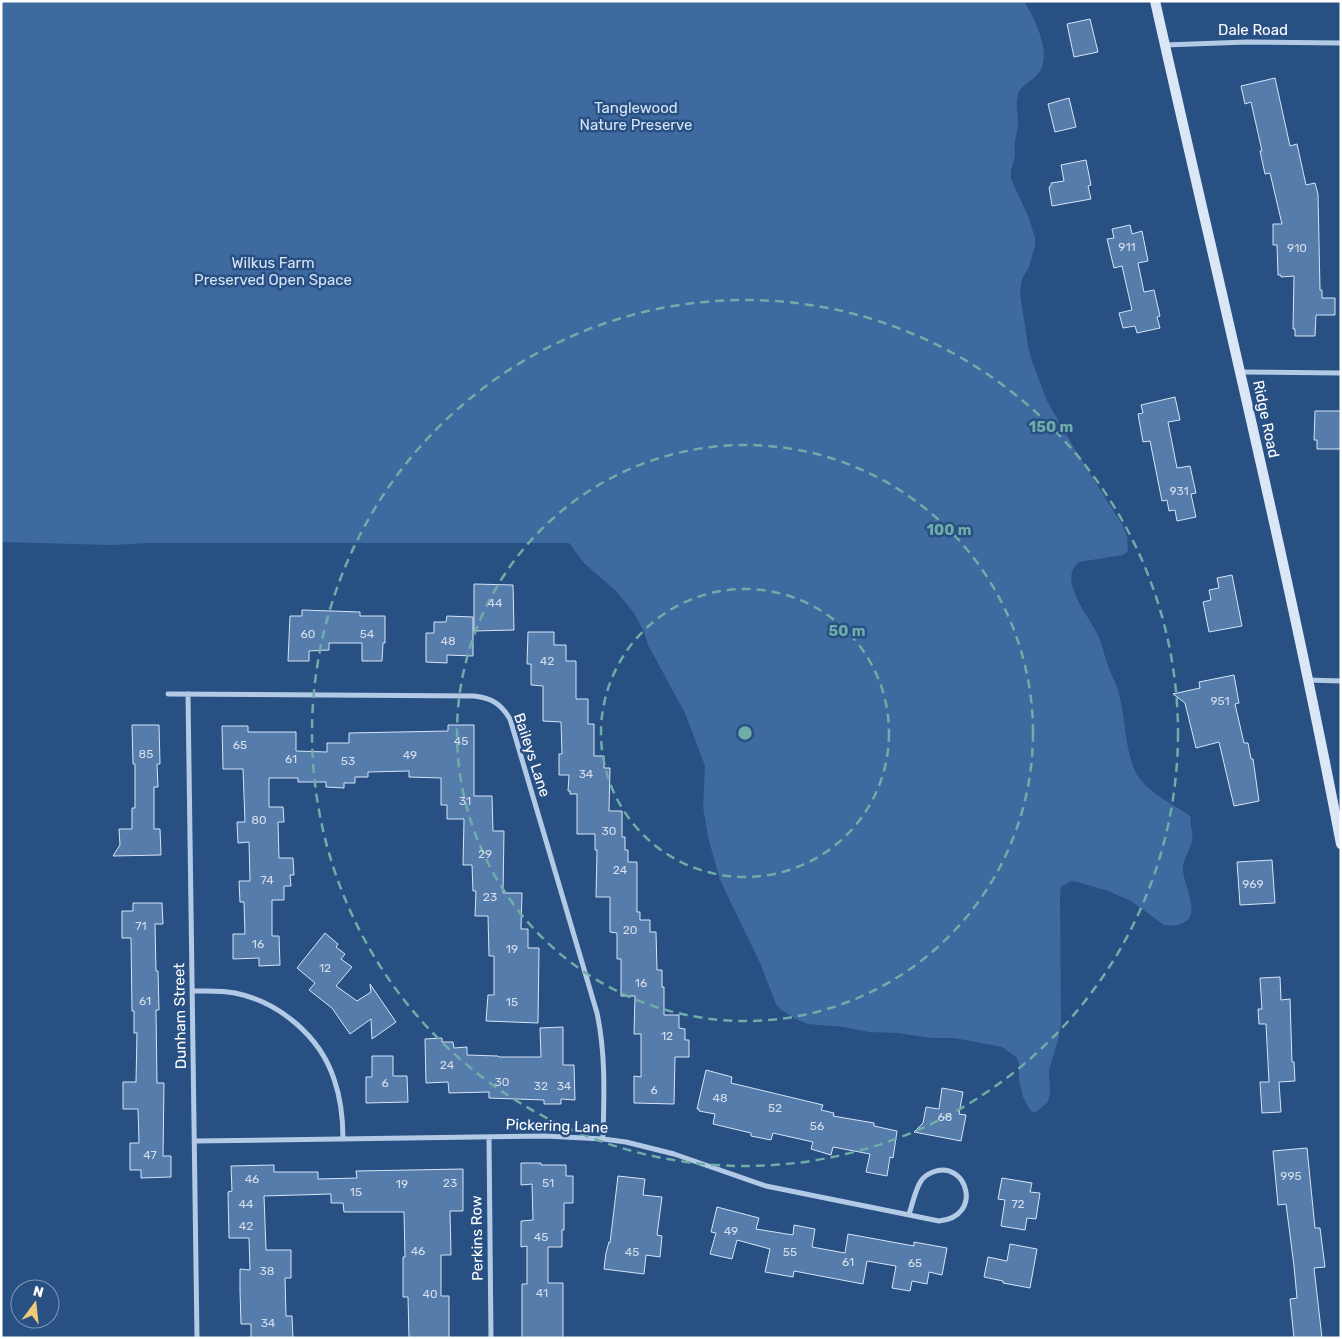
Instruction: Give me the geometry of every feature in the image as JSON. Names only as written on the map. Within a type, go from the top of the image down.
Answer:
[{"type":"street","name":"Ridge Road","points":[[1155,1],[1308,680],[1341,844]]},
{"type":"street","name":"Dale Road","points":[[1165,45],[1247,42],[1341,43]]},
{"type":"street","points":[[1240,372],[1341,373]]},
{"type":"street","points":[[1308,680],[1341,681]]},
{"type":"street","name":"Baileys Lane","points":[[168,694],[474,696],[486,697],[504,708],[510,719],[597,1013],[604,1057],[603,1139]]},
{"type":"street","name":"Dunham Street","points":[[188,694],[197,1338]]},
{"type":"street","points":[[192,991],[233,993],[255,998],[271,1006],[302,1029],[325,1059],[334,1078],[343,1118],[343,1139]]},
{"type":"street","name":"Pickering Lane","points":[[195,1142],[544,1136],[603,1139],[626,1142],[674,1154],[766,1186],[939,1220],[948,1220],[956,1216],[965,1204],[967,1196],[966,1187],[960,1178],[953,1173],[944,1170],[928,1174],[922,1179],[918,1187],[909,1214]]},
{"type":"street","name":"Perkins Row","points":[[489,1137],[491,1338]]},
{"type":"green space","points":[[1,1],[1024,1],[1038,28],[1044,59],[1036,76],[1023,87],[1017,98],[1018,125],[1015,156],[1011,173],[1011,179],[1029,218],[1035,238],[1035,246],[1029,267],[1022,279],[1020,293],[1028,346],[1047,401],[1123,526],[1127,537],[1128,551],[1123,555],[1079,562],[1073,570],[1071,580],[1078,601],[1100,640],[1118,689],[1131,761],[1135,771],[1150,790],[1189,815],[1192,833],[1191,843],[1183,866],[1183,873],[1190,897],[1191,913],[1189,919],[1181,924],[1164,925],[1131,901],[1108,891],[1071,881],[1061,887],[1061,1024],[1049,1070],[1050,1092],[1048,1102],[1035,1113],[1030,1110],[1023,1097],[1019,1080],[1019,1063],[1016,1057],[1002,1047],[954,1038],[931,1038],[808,1024],[780,1009],[776,1004],[760,963],[720,880],[708,837],[703,806],[705,766],[685,713],[648,645],[644,632],[634,613],[616,591],[584,563],[569,543],[148,543],[112,545],[1,542]]},
{"type":"building","points":[[1090,19],[1098,52],[1074,57],[1067,24]]},
{"type":"building","points":[[1275,78],[1290,146],[1297,144],[1306,185],[1315,183],[1318,194],[1320,290],[1322,290],[1322,298],[1335,298],[1335,315],[1316,315],[1315,336],[1295,336],[1295,329],[1293,329],[1294,276],[1281,277],[1281,275],[1278,275],[1277,245],[1273,245],[1273,224],[1282,224],[1270,173],[1265,174],[1251,102],[1245,104],[1241,86]]},
{"type":"building","points":[[1069,98],[1076,127],[1055,132],[1048,104]]},
{"type":"building","points":[[1086,160],[1091,185],[1088,186],[1091,199],[1052,206],[1049,187],[1051,183],[1064,181],[1061,165]]},
{"type":"building","points":[[1130,225],[1132,234],[1142,231],[1148,261],[1138,263],[1144,292],[1154,290],[1160,316],[1157,317],[1160,328],[1137,333],[1135,326],[1123,328],[1119,313],[1132,310],[1122,266],[1114,268],[1107,239],[1114,238],[1112,229]]},
{"type":"building","points":[[1175,397],[1180,420],[1168,422],[1177,468],[1190,466],[1196,493],[1191,494],[1196,517],[1177,521],[1175,510],[1169,511],[1167,500],[1162,501],[1150,441],[1143,442],[1138,414],[1143,413],[1141,405]]},
{"type":"building","points":[[1315,411],[1341,411],[1341,449],[1317,449],[1317,440],[1314,440]]},
{"type":"building","points":[[1232,575],[1242,626],[1209,632],[1203,602],[1211,600],[1209,590],[1219,588],[1217,578]]},
{"type":"building","points":[[474,584],[513,585],[514,630],[474,631]]},
{"type":"building","points":[[302,610],[360,612],[360,616],[385,616],[385,643],[383,643],[382,661],[362,661],[362,643],[329,643],[329,650],[309,651],[309,661],[288,661],[290,616],[302,616]]},
{"type":"building","points":[[447,616],[473,617],[473,656],[447,655],[447,663],[426,662],[426,633],[434,633],[434,622],[446,622]]},
{"type":"building","points":[[528,632],[554,632],[554,645],[566,645],[566,661],[576,661],[576,699],[588,699],[588,724],[594,724],[594,756],[604,756],[604,768],[610,768],[609,811],[622,811],[622,837],[625,837],[625,850],[628,850],[628,862],[637,862],[637,912],[640,912],[640,920],[650,920],[650,932],[656,932],[657,970],[662,970],[662,987],[664,987],[664,1015],[679,1015],[679,1028],[685,1029],[685,1040],[689,1040],[689,1057],[675,1057],[674,1104],[634,1103],[634,1076],[641,1077],[641,1034],[634,1034],[635,996],[621,996],[621,959],[617,959],[617,933],[610,932],[610,897],[596,897],[597,850],[595,850],[595,834],[577,834],[577,794],[570,794],[570,791],[568,791],[569,775],[559,775],[559,754],[562,754],[561,722],[543,721],[543,686],[531,685],[531,664],[527,664]]},
{"type":"building","points":[[1234,675],[1239,703],[1235,704],[1244,743],[1248,743],[1251,759],[1253,759],[1259,801],[1234,806],[1219,742],[1196,748],[1185,703],[1173,694],[1200,688],[1199,682]]},
{"type":"building","points":[[132,725],[159,725],[160,764],[157,764],[158,787],[154,787],[154,829],[160,829],[161,855],[113,856],[120,845],[119,829],[132,829],[132,808],[135,808],[135,764],[133,764]]},
{"type":"building","points":[[448,725],[474,725],[474,796],[492,796],[493,831],[504,831],[503,893],[522,893],[521,929],[528,929],[528,948],[539,948],[538,1023],[486,1021],[488,995],[494,995],[494,956],[489,956],[488,916],[475,916],[476,891],[473,891],[472,865],[463,865],[464,819],[447,819],[447,805],[441,805],[441,778],[409,777],[409,771],[368,772],[368,777],[355,777],[355,783],[344,783],[344,788],[326,787],[326,782],[298,782],[298,778],[269,778],[269,807],[283,807],[284,822],[278,822],[279,858],[293,858],[294,875],[290,875],[291,886],[284,886],[284,900],[272,900],[272,936],[279,936],[280,965],[259,966],[259,958],[233,959],[233,934],[245,934],[244,902],[240,902],[239,881],[250,881],[249,842],[238,843],[237,822],[245,822],[243,769],[223,769],[222,726],[248,726],[248,732],[296,732],[296,751],[327,752],[327,743],[349,743],[349,733],[448,731]]},
{"type":"building","points":[[1272,860],[1275,903],[1240,905],[1237,862]]},
{"type":"building","points":[[133,903],[162,903],[163,924],[155,924],[159,1010],[156,1010],[157,1083],[164,1083],[163,1156],[171,1156],[171,1177],[141,1178],[141,1170],[130,1170],[130,1143],[139,1143],[138,1109],[123,1109],[123,1082],[136,1082],[137,1033],[134,1033],[134,1011],[132,1011],[131,938],[122,938],[122,911],[133,911]]},
{"type":"building","points":[[325,933],[338,944],[336,947],[345,954],[341,959],[352,967],[336,986],[357,1001],[371,992],[370,984],[396,1022],[372,1039],[371,1019],[350,1034],[332,1008],[309,990],[315,983],[297,968]]},
{"type":"building","points":[[1280,977],[1281,1000],[1290,999],[1292,1062],[1294,1062],[1295,1081],[1279,1082],[1281,1112],[1262,1113],[1260,1082],[1269,1082],[1266,1024],[1259,1024],[1258,1009],[1262,1009],[1260,978]]},
{"type":"building","points":[[563,1027],[563,1065],[574,1065],[575,1100],[561,1099],[561,1104],[544,1104],[544,1100],[489,1098],[489,1092],[449,1093],[448,1082],[426,1083],[425,1039],[442,1038],[442,1042],[453,1042],[454,1048],[467,1047],[467,1055],[541,1057],[540,1028]]},
{"type":"building","points":[[372,1056],[393,1056],[393,1076],[407,1076],[408,1102],[366,1103],[366,1077],[372,1077]]},
{"type":"building","points":[[706,1070],[732,1077],[731,1083],[823,1105],[821,1110],[834,1113],[833,1116],[874,1123],[874,1126],[897,1131],[893,1158],[890,1157],[887,1176],[866,1172],[870,1154],[833,1147],[831,1155],[811,1149],[813,1142],[773,1133],[771,1140],[713,1124],[715,1114],[697,1109]]},
{"type":"building","points":[[942,1088],[963,1092],[959,1114],[966,1115],[961,1141],[914,1132],[923,1123],[926,1107],[939,1109]]},
{"type":"building","points":[[1307,1148],[1315,1228],[1320,1228],[1325,1267],[1314,1268],[1322,1338],[1294,1338],[1290,1299],[1297,1298],[1294,1266],[1286,1204],[1278,1205],[1273,1151]]},
{"type":"building","points":[[521,1163],[566,1165],[566,1176],[573,1176],[573,1203],[564,1203],[562,1247],[548,1247],[548,1283],[563,1283],[563,1338],[522,1338],[522,1284],[527,1284],[527,1246],[521,1247],[521,1221],[533,1220],[532,1184],[521,1185]]},
{"type":"building","points":[[274,1165],[274,1172],[318,1172],[318,1179],[357,1178],[356,1171],[463,1169],[463,1211],[450,1211],[451,1255],[441,1255],[441,1296],[449,1296],[449,1338],[409,1338],[408,1297],[403,1297],[403,1257],[405,1257],[404,1212],[344,1212],[343,1203],[331,1203],[331,1194],[264,1196],[266,1250],[291,1250],[291,1278],[285,1278],[286,1316],[292,1316],[293,1338],[251,1338],[251,1324],[241,1324],[240,1291],[240,1269],[250,1270],[249,1238],[229,1238],[228,1192],[232,1191],[231,1166]]},
{"type":"building","points":[[618,1176],[645,1179],[643,1195],[662,1197],[657,1235],[662,1236],[660,1257],[646,1255],[644,1274],[604,1269],[606,1253],[610,1243]]},
{"type":"building","points":[[1002,1178],[1032,1183],[1030,1192],[1040,1193],[1036,1219],[1027,1218],[1025,1230],[1001,1226],[1005,1200],[998,1199]]},
{"type":"building","points":[[717,1207],[759,1218],[756,1229],[793,1235],[794,1225],[815,1229],[812,1247],[845,1253],[848,1234],[914,1246],[914,1242],[947,1248],[942,1275],[929,1272],[927,1284],[912,1281],[910,1291],[892,1288],[896,1266],[867,1261],[863,1284],[794,1271],[793,1277],[765,1272],[770,1249],[737,1240],[732,1259],[710,1254],[716,1233],[711,1232]]},
{"type":"building","points":[[1010,1244],[1037,1249],[1030,1288],[984,1277],[988,1257],[1007,1261]]},
{"type":"park label","name":"Tanglewood Nature Preserve","points":[[636,116]]},
{"type":"park label","name":"Wilkus Farm Preserved Open Space","points":[[273,272]]}]
